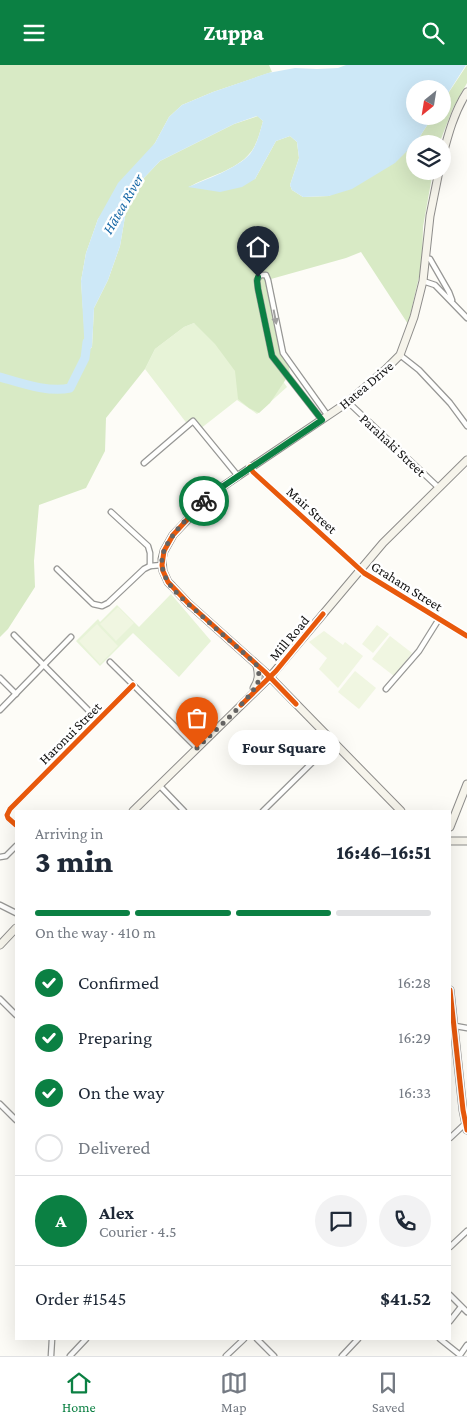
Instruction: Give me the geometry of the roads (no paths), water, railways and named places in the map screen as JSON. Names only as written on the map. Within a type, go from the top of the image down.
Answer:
[{"type":"main road","points":[[448,135],[456,112],[467,91]]},
{"type":"main road","name":"Hatea Drive","points":[[162,565],[164,551],[173,535],[208,497],[348,402],[400,355],[414,317],[423,281],[430,217],[437,180]]},
{"type":"main road","name":"Mill Road","points":[[134,810],[270,677],[383,543],[467,460]]},
{"type":"main road","points":[[162,565],[168,582],[176,591],[270,677],[334,741],[396,809]]},
{"type":"main road","name":"Mill Road","points":[[249,697],[259,679],[256,664]]},
{"type":"main road","points":[[451,824],[467,784]]},
{"type":"main road","points":[[451,841],[467,841]]},
{"type":"main road","points":[[0,945],[15,929]]},
{"type":"main road","points":[[451,1008],[466,1126]]},
{"type":"street","points":[[255,256],[260,275],[257,280],[258,289],[272,356],[325,418]]},
{"type":"street","points":[[426,258],[430,259],[450,292],[452,301]]},
{"type":"street","points":[[260,275],[266,275],[268,280],[283,353],[325,418]]},
{"type":"street","points":[[423,281],[435,285],[467,318]]},
{"type":"street","points":[[400,355],[432,383],[467,426]]},
{"type":"street","name":"Parahaki Street","points":[[348,402],[439,488]]},
{"type":"street","points":[[144,463],[194,421],[238,475]]},
{"type":"street","name":"Mair Street","points":[[250,467],[253,472],[360,570]]},
{"type":"street","points":[[111,512],[148,546],[150,566]]},
{"type":"street","points":[[57,569],[93,604],[102,606],[108,603],[139,573],[150,566],[162,565]]},
{"type":"street","name":"Graham Street","points":[[360,570],[467,636]]},
{"type":"street","points":[[386,689],[419,651],[439,619]]},
{"type":"street","points":[[14,635],[98,720]]},
{"type":"street","points":[[0,711],[71,637]]},
{"type":"street","points":[[110,661],[197,748]]},
{"type":"street","points":[[0,678],[16,694]]},
{"type":"street","name":"Haronui Street","points":[[15,824],[7,815],[10,809],[133,685]]},
{"type":"street","points":[[264,810],[334,741]]},
{"type":"street","points":[[159,785],[183,810]]},
{"type":"street","points":[[0,857],[6,856],[15,847]]},
{"type":"street","points":[[0,905],[15,912]]},
{"type":"street","points":[[0,999],[15,1014]]},
{"type":"street","points":[[452,1025],[467,1028]]},
{"type":"street","points":[[0,1104],[15,1119]]},
{"type":"street","points":[[451,1137],[466,1126]]},
{"type":"street","points":[[451,1246],[467,1231]]},
{"type":"street","points":[[451,1296],[467,1312]]},
{"type":"street","points":[[451,1320],[461,1307]]},
{"type":"street","points":[[51,1356],[52,1340]]},
{"type":"street","points":[[70,1356],[85,1340]]},
{"type":"street","points":[[226,1356],[243,1340]]},
{"type":"street","points":[[258,1340],[274,1356]]},
{"type":"street","points":[[342,1356],[357,1340]]},
{"type":"street","points":[[441,1340],[460,1355],[467,1345]]},
{"type":"water","points":[[346,65],[466,65],[451,88],[451,80],[406,80],[406,125],[427,125],[421,135],[406,135],[406,152],[395,163],[352,189],[329,196],[303,197],[292,190],[290,185],[299,158],[297,142],[290,136],[276,141],[255,179],[242,187],[220,192],[188,187],[230,169],[250,154],[256,143],[263,121],[257,116],[234,124],[160,161],[141,181],[127,205],[120,246],[108,280],[94,308],[92,347],[85,353],[81,281],[86,253],[98,219],[118,183],[155,143],[169,117],[182,105],[268,73],[295,68],[338,68]]},
{"type":"waterway","name":"Hātea River","points":[[0,377],[44,388],[70,388],[85,358],[87,342]]},
{"type":"place","name":"Four Square","points":[[197,748]]}]
